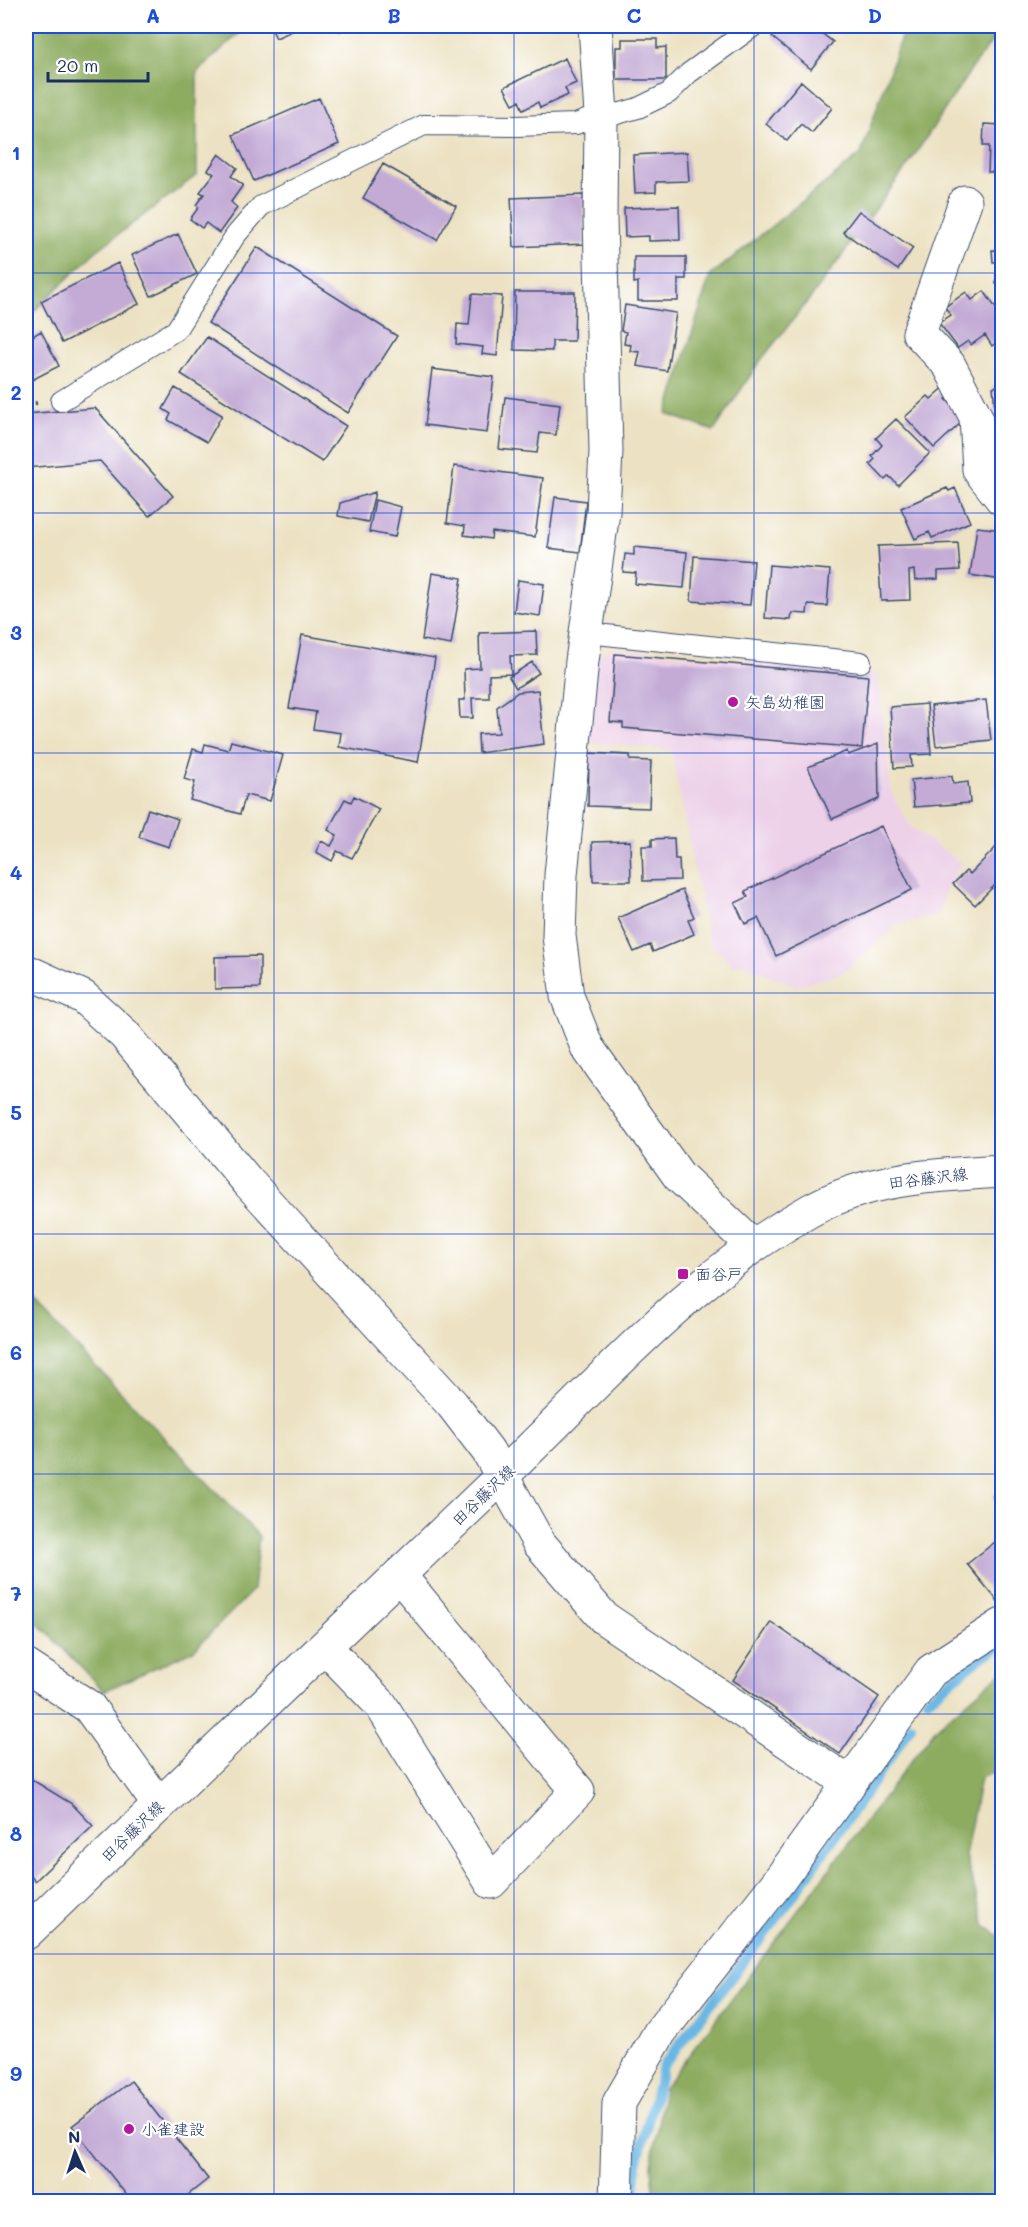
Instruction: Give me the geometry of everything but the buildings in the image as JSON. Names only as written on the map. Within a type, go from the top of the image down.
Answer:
[{"type":"street","points":[[595,26],[601,116],[600,242],[606,451],[603,512],[586,633],[561,875],[559,936],[567,996],[587,1047],[679,1176],[753,1246]]},
{"type":"street","points":[[965,202],[919,333],[949,365],[976,417],[979,470],[1002,499]]},
{"type":"street","points":[[26,971],[83,997],[124,1035],[249,1183],[452,1404],[488,1451],[539,1543],[604,1618],[849,1783]]},
{"type":"street","name":"田谷藤沢線","points":[[26,1933],[503,1476],[614,1365],[681,1303],[753,1246],[813,1209],[853,1191],[894,1180],[928,1175],[1002,1171]]},
{"type":"street","points":[[325,1647],[381,1705],[491,1882],[579,1791],[399,1575]]},
{"type":"street","points":[[616,2202],[619,2103],[660,2032],[778,1882],[931,1671],[1002,1625]]},
{"type":"street","points":[[26,1666],[89,1707],[159,1805]]},
{"type":"lane","points":[[61,401],[176,330],[235,236],[261,206],[424,125],[576,124],[638,108],[669,93],[689,73],[754,26]]},
{"type":"lane","points":[[586,633],[861,662]]},
{"type":"shaded area","points":[[610,648],[878,674],[891,792],[911,827],[961,863],[944,894],[940,913],[898,925],[841,974],[796,986],[743,964],[733,966],[709,942],[671,750],[586,742],[599,656]]},
{"type":"green space","points":[[26,26],[247,26],[197,72],[197,175],[95,252],[26,319]]},
{"type":"green space","points":[[905,26],[1002,26],[1002,28],[976,62],[910,162],[819,287],[757,365],[714,431],[667,414],[710,276],[861,154]]},
{"type":"green space","points":[[26,1294],[259,1536],[253,1590],[194,1650],[104,1691],[26,1611]]},
{"type":"green space","points":[[1002,1672],[1002,1768],[980,1778],[965,1856],[985,1926],[1002,1938],[1002,2201],[654,2201],[651,2165],[664,2088],[936,1728]]},
{"type":"waterway","points":[[928,1699],[979,1659],[1002,1645]]},
{"type":"waterway","points":[[633,2202],[637,2163],[663,2066],[784,1909],[911,1725]]},
{"type":"place","name":"矢島幼稚園","points":[[733,702]]},
{"type":"place","name":"面谷戸","points":[[683,1274]]},
{"type":"place","name":"小雀建設","points":[[129,2129]]}]
